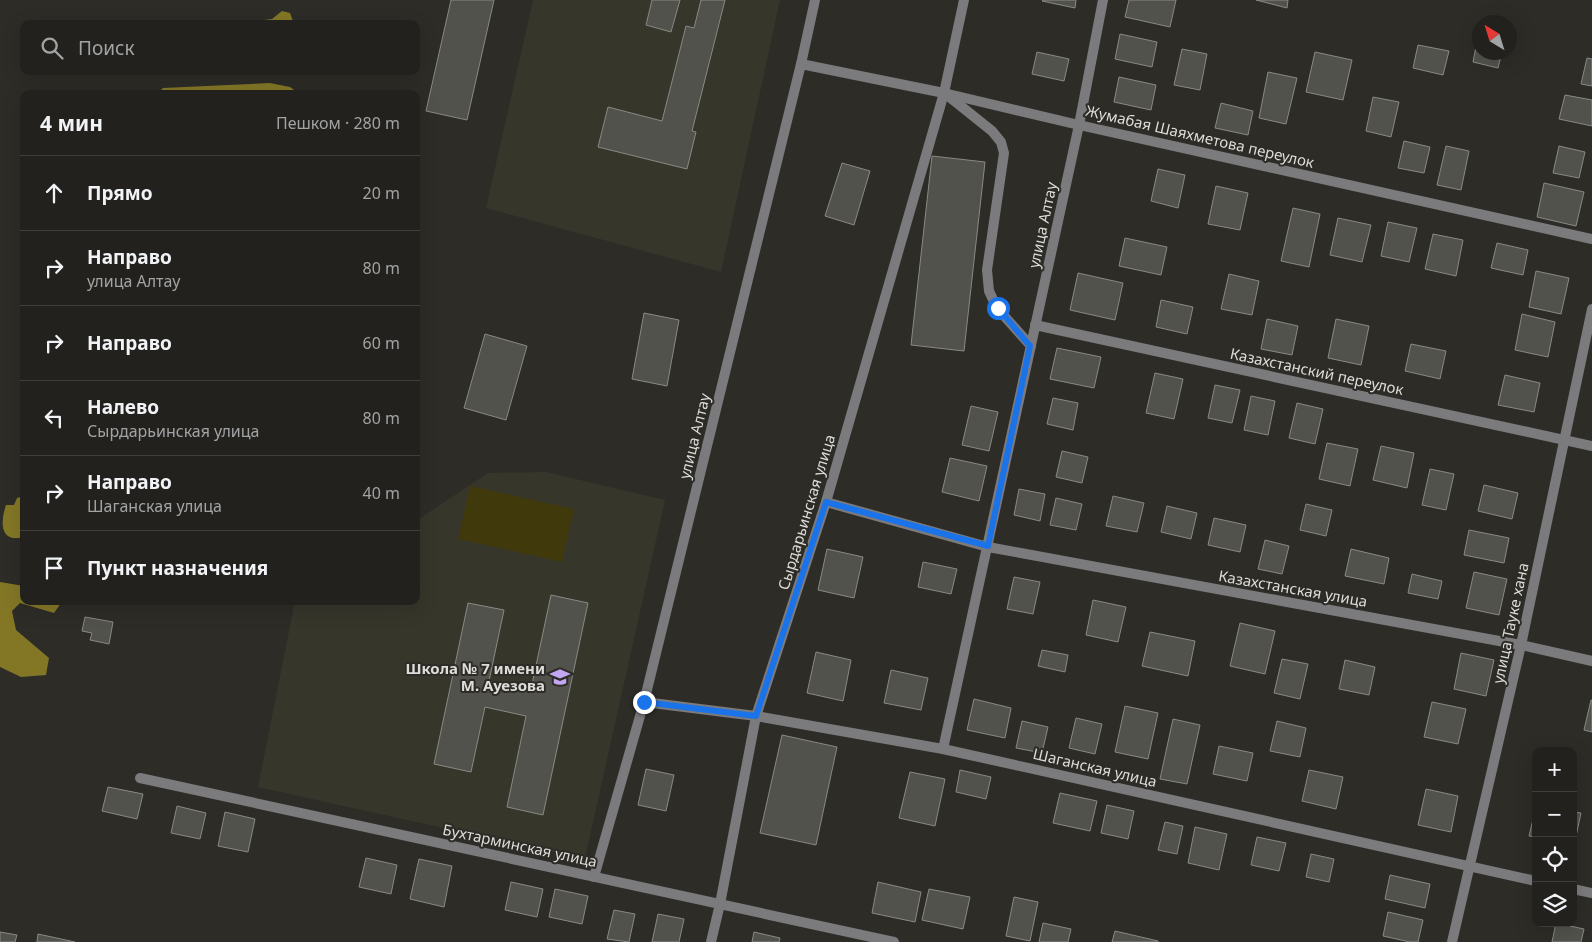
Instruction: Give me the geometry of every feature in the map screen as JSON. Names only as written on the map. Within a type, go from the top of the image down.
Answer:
[{"type":"street","name":"улица Алтау","points":[[594,877],[644,702],[801,64],[815,0]]},
{"type":"street","points":[[964,0],[944,93],[992,131],[1001,142],[1004,153],[987,270],[988,291],[998,308],[1030,346]]},
{"type":"street","name":"улица Алтау","points":[[943,748],[1079,125],[1103,0]]},
{"type":"street","name":"Жумабая Шаяхметова переулок","points":[[801,64],[944,93],[1079,125],[1592,239]]},
{"type":"street","name":"Сырдарьинская улица","points":[[711,942],[756,716],[826,502],[944,93]]},
{"type":"street","name":"улица Тауке хана","points":[[1452,942],[1521,645],[1592,309]]},
{"type":"street","name":"Казахстанский переулок","points":[[1035,326],[1592,446]]},
{"type":"street","name":"Казахстанская улица","points":[[826,502],[988,546],[1521,645],[1592,661]]},
{"type":"street","name":"Шаганская улица","points":[[644,702],[756,716],[943,748],[1532,879]]},
{"type":"street","name":"Бухтарминская улица","points":[[140,778],[894,942]]},
{"type":"street","points":[[1577,890],[1592,893]]},
{"type":"shaded area","points":[[533,0],[780,0],[721,272],[486,208]]},
{"type":"shaded area","points":[[282,11],[290,13],[293,20],[264,20],[272,19]]},
{"type":"shaded area","points":[[270,83],[290,87],[294,90],[161,90],[163,88]]},
{"type":"shaded area","points":[[546,472],[665,500],[585,858],[451,835],[448,829],[258,787],[294,605],[420,605],[420,518],[488,473]]},
{"type":"shaded area","points":[[470,486],[574,509],[562,562],[458,539]]},
{"type":"shaded area","points":[[20,497],[20,538],[16,538],[6,534],[3,518],[6,505],[14,505],[17,498]]},
{"type":"shaded area","points":[[0,582],[20,585],[20,603],[12,611],[16,630],[49,658],[46,675],[21,677],[0,667]]},
{"type":"shaded area","points":[[27,605],[60,605],[54,613]]},
{"type":"building","points":[[451,0],[494,0],[467,120],[426,111]]},
{"type":"building","points":[[652,0],[680,0],[671,32],[646,25]]},
{"type":"building","points":[[701,0],[725,0],[692,131],[696,132],[687,169],[598,147],[608,107],[662,121],[686,26],[694,28]]},
{"type":"building","points":[[1043,0],[1076,0],[1075,8]]},
{"type":"building","points":[[1129,0],[1176,0],[1170,27],[1125,17]]},
{"type":"building","points":[[1256,0],[1288,0],[1287,8]]},
{"type":"building","points":[[1120,34],[1157,42],[1152,67],[1115,59]]},
{"type":"building","points":[[1418,45],[1449,51],[1443,75],[1413,68]]},
{"type":"building","points":[[1182,49],[1207,54],[1200,90],[1174,85]]},
{"type":"building","points":[[1037,52],[1069,59],[1064,81],[1032,74]]},
{"type":"building","points":[[1315,52],[1352,60],[1343,100],[1306,92]]},
{"type":"building","points":[[1587,58],[1592,59],[1592,86],[1581,84]]},
{"type":"building","points":[[1473,60],[1500,60],[1498,68],[1473,62]]},
{"type":"building","points":[[1268,72],[1297,78],[1286,124],[1259,118]]},
{"type":"building","points":[[1119,77],[1156,85],[1151,110],[1114,102]]},
{"type":"building","points":[[1565,95],[1592,100],[1592,126],[1559,119]]},
{"type":"building","points":[[1373,97],[1399,102],[1391,137],[1366,131]]},
{"type":"building","points":[[1221,103],[1253,111],[1248,135],[1215,128]]},
{"type":"building","points":[[1404,141],[1430,147],[1424,173],[1398,168]]},
{"type":"building","points":[[1446,146],[1469,151],[1461,190],[1437,185]]},
{"type":"building","points":[[1559,146],[1585,152],[1579,178],[1553,173]]},
{"type":"building","points":[[932,156],[985,162],[964,351],[911,345]]},
{"type":"building","points":[[842,163],[870,171],[854,225],[825,216]]},
{"type":"building","points":[[1158,169],[1185,175],[1178,208],[1151,201]]},
{"type":"building","points":[[1544,183],[1584,192],[1576,226],[1537,217]]},
{"type":"building","points":[[1216,186],[1248,193],[1240,230],[1208,224]]},
{"type":"building","points":[[1293,208],[1320,214],[1309,267],[1281,261]]},
{"type":"building","points":[[1338,218],[1371,225],[1362,262],[1330,255]]},
{"type":"building","points":[[1388,222],[1417,228],[1409,262],[1381,256]]},
{"type":"building","points":[[1433,234],[1463,240],[1456,276],[1425,269]]},
{"type":"building","points":[[1125,238],[1167,247],[1161,275],[1119,266]]},
{"type":"building","points":[[1497,243],[1528,250],[1523,275],[1491,268]]},
{"type":"building","points":[[1536,271],[1569,278],[1561,314],[1529,307]]},
{"type":"building","points":[[1078,273],[1123,283],[1115,320],[1070,310]]},
{"type":"building","points":[[1229,274],[1259,281],[1252,315],[1221,309]]},
{"type":"building","points":[[1161,300],[1193,307],[1187,334],[1156,327]]},
{"type":"building","points":[[644,313],[679,320],[667,386],[632,379]]},
{"type":"building","points":[[1522,314],[1555,322],[1548,357],[1515,350]]},
{"type":"building","points":[[1267,319],[1298,326],[1292,355],[1261,349]]},
{"type":"building","points":[[1336,319],[1369,326],[1361,365],[1328,358]]},
{"type":"building","points":[[485,334],[527,346],[506,420],[464,408]]},
{"type":"building","points":[[1411,344],[1446,351],[1440,379],[1405,371]]},
{"type":"building","points":[[1057,348],[1101,357],[1094,388],[1050,379]]},
{"type":"building","points":[[1155,373],[1183,379],[1174,419],[1146,413]]},
{"type":"building","points":[[1505,375],[1540,383],[1534,412],[1498,405]]},
{"type":"building","points":[[1215,385],[1240,390],[1232,423],[1208,418]]},
{"type":"building","points":[[1251,396],[1275,401],[1268,435],[1244,430]]},
{"type":"building","points":[[1053,398],[1078,403],[1073,430],[1047,424]]},
{"type":"building","points":[[1297,403],[1323,409],[1315,444],[1289,438]]},
{"type":"building","points":[[971,406],[998,412],[989,451],[962,445]]},
{"type":"building","points":[[1327,443],[1358,449],[1350,486],[1319,479]]},
{"type":"building","points":[[1381,446],[1414,453],[1407,488],[1373,480]]},
{"type":"building","points":[[1062,451],[1088,457],[1082,483],[1056,477]]},
{"type":"building","points":[[950,458],[987,466],[979,501],[942,492]]},
{"type":"building","points":[[1430,469],[1454,474],[1446,510],[1422,505]]},
{"type":"building","points":[[1484,485],[1518,493],[1512,519],[1478,511]]},
{"type":"building","points":[[1019,489],[1045,494],[1040,521],[1014,515]]},
{"type":"building","points":[[1113,496],[1144,503],[1137,532],[1106,526]]},
{"type":"building","points":[[1056,498],[1082,504],[1076,530],[1050,525]]},
{"type":"building","points":[[1306,504],[1332,510],[1326,536],[1300,530]]},
{"type":"building","points":[[1167,506],[1197,513],[1191,539],[1161,532]]},
{"type":"building","points":[[1214,518],[1246,525],[1240,552],[1208,545]]},
{"type":"building","points":[[1469,530],[1509,538],[1504,563],[1464,555]]},
{"type":"building","points":[[1265,540],[1289,546],[1282,574],[1258,569]]},
{"type":"building","points":[[827,549],[863,557],[854,598],[818,590]]},
{"type":"building","points":[[1351,549],[1389,558],[1384,584],[1345,576]]},
{"type":"building","points":[[923,562],[957,569],[951,594],[918,587]]},
{"type":"building","points":[[1474,572],[1507,579],[1499,615],[1466,608]]},
{"type":"building","points":[[1412,574],[1442,581],[1438,599],[1408,593]]},
{"type":"building","points":[[1014,577],[1040,582],[1033,614],[1007,609]]},
{"type":"building","points":[[551,595],[588,603],[543,815],[507,807],[526,716],[485,707],[471,772],[434,764],[468,603],[504,610],[489,681],[531,689]]},
{"type":"building","points":[[1093,600],[1126,607],[1118,642],[1086,635]]},
{"type":"building","points":[[85,617],[113,622],[109,644],[90,640],[92,633],[82,631]]},
{"type":"building","points":[[1240,623],[1275,631],[1265,674],[1230,666]]},
{"type":"building","points":[[1150,632],[1195,641],[1188,676],[1142,666]]},
{"type":"building","points":[[1042,650],[1068,655],[1065,672],[1038,666]]},
{"type":"building","points":[[816,652],[851,660],[843,701],[807,693]]},
{"type":"building","points":[[1461,653],[1494,660],[1486,696],[1454,689]]},
{"type":"building","points":[[1282,659],[1308,664],[1300,699],[1274,693]]},
{"type":"building","points":[[1345,660],[1375,667],[1369,695],[1339,689]]},
{"type":"building","points":[[891,670],[928,678],[921,710],[884,703]]},
{"type":"building","points":[[974,699],[1011,708],[1005,738],[967,730]]},
{"type":"building","points":[[1592,700],[1592,732],[1584,730]]},
{"type":"building","points":[[1432,702],[1466,709],[1458,744],[1424,737]]},
{"type":"building","points":[[1125,706],[1158,713],[1148,759],[1115,752]]},
{"type":"building","points":[[1076,718],[1102,724],[1095,754],[1069,748]]},
{"type":"building","points":[[1173,719],[1200,725],[1187,784],[1160,779]]},
{"type":"building","points":[[1022,721],[1048,727],[1042,753],[1016,748]]},
{"type":"building","points":[[1277,721],[1306,728],[1300,757],[1270,751]]},
{"type":"building","points":[[782,735],[837,747],[816,845],[760,833]]},
{"type":"building","points":[[1219,746],[1253,753],[1247,781],[1213,774]]},
{"type":"building","points":[[646,769],[674,775],[666,811],[638,805]]},
{"type":"building","points":[[960,770],[991,777],[986,799],[956,792]]},
{"type":"building","points":[[1309,770],[1343,777],[1336,809],[1302,801]]},
{"type":"building","points":[[910,772],[945,779],[935,826],[899,818]]},
{"type":"building","points":[[108,787],[143,794],[137,819],[102,811]]},
{"type":"building","points":[[1426,789],[1458,796],[1451,832],[1418,825]]},
{"type":"building","points":[[1060,793],[1097,801],[1090,831],[1053,823]]},
{"type":"building","points":[[1107,805],[1134,811],[1128,839],[1101,833]]},
{"type":"building","points":[[177,806],[206,813],[200,839],[171,833]]},
{"type":"building","points":[[225,812],[255,819],[248,852],[218,846]]},
{"type":"building","points":[[1577,812],[1581,813],[1577,832]]},
{"type":"building","points":[[1165,822],[1183,826],[1177,854],[1158,850]]},
{"type":"building","points":[[1532,824],[1532,836],[1529,836]]},
{"type":"building","points":[[1195,827],[1227,834],[1219,870],[1188,863]]},
{"type":"building","points":[[1257,837],[1286,843],[1279,871],[1251,865]]},
{"type":"building","points":[[1311,854],[1334,859],[1329,882],[1306,877]]},
{"type":"building","points":[[366,858],[397,865],[391,894],[359,887]]},
{"type":"building","points":[[419,859],[452,866],[444,907],[410,899]]},
{"type":"building","points":[[1390,875],[1430,884],[1425,908],[1385,899]]},
{"type":"building","points":[[511,882],[543,889],[537,917],[505,910]]},
{"type":"building","points":[[878,882],[921,892],[915,922],[872,913]]},
{"type":"building","points":[[555,889],[588,896],[582,924],[549,917]]},
{"type":"building","points":[[929,889],[970,897],[963,929],[922,920]]},
{"type":"building","points":[[1014,897],[1038,902],[1030,941],[1006,936]]},
{"type":"building","points":[[614,910],[635,914],[629,942],[607,939]]},
{"type":"building","points":[[1388,912],[1423,920],[1418,942],[1383,936]]},
{"type":"building","points":[[658,914],[684,919],[679,942],[652,942]]},
{"type":"building","points":[[1043,923],[1071,929],[1068,942],[1039,942]]},
{"type":"building","points":[[1555,927],[1584,929],[1581,942],[1552,942]]},
{"type":"building","points":[[1115,931],[1158,941],[1158,942],[1112,942]]},
{"type":"building","points":[[0,932],[17,935],[15,942],[0,942]]},
{"type":"building","points":[[754,932],[780,938],[779,942],[752,942]]},
{"type":"building","points":[[38,934],[75,942],[37,942]]},
{"type":"place","name":"Школа № 7 имени М. Ауезова","points":[[560,677]]},
{"type":"route","points":[[644,702],[756,716],[826,502],[988,546],[1030,346],[998,308]]}]
